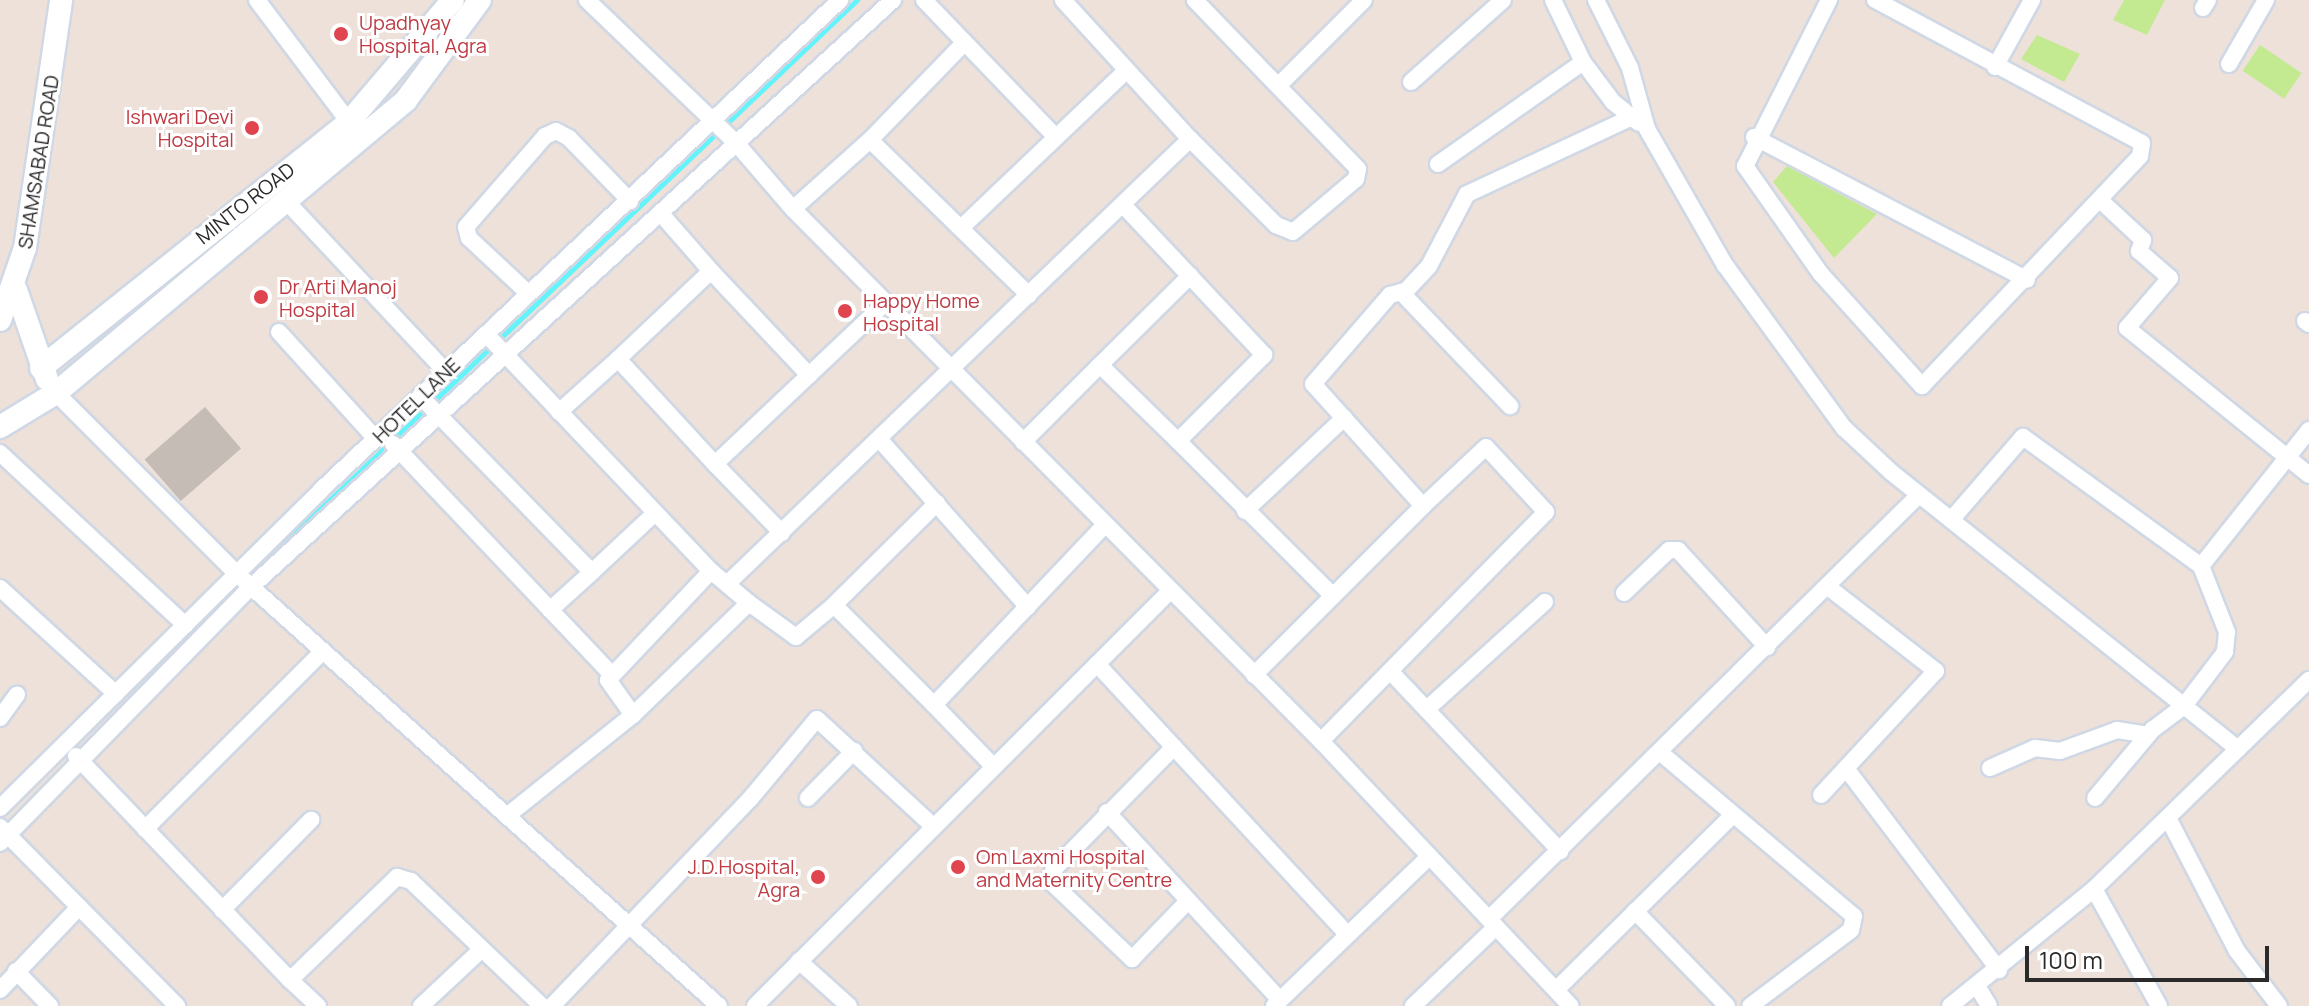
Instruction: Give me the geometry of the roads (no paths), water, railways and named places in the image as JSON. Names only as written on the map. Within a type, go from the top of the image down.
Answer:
[{"type":"street","name":"SHAMSABAD ROAD","points":[[0,320],[16,290],[61,0]]},
{"type":"street","points":[[257,0],[349,122]]},
{"type":"street","name":"MINTO ROAD","points":[[41,368],[349,122],[453,0]]},
{"type":"street","name":"MINTO ROAD","points":[[0,427],[56,393],[406,100],[480,0]]},
{"type":"street","points":[[587,0],[737,144],[793,209],[1169,592],[1321,741],[1428,858],[1571,1006]]},
{"type":"street","name":"HOTEL LANE","points":[[0,808],[73,754],[116,694],[185,625],[245,582],[379,436],[840,0]]},
{"type":"street","points":[[177,1006],[3,835],[73,754],[245,582],[663,216],[893,0]]},
{"type":"street","points":[[924,0],[1054,135]]},
{"type":"street","points":[[1063,0],[1125,72],[1276,225],[1297,230],[1356,179],[1358,169],[1206,4]]},
{"type":"street","points":[[1279,85],[1364,0]]},
{"type":"street","points":[[1411,82],[1503,0]]},
{"type":"street","points":[[1553,0],[1583,62],[1632,117],[1647,129]]},
{"type":"street","points":[[1596,0],[1630,68],[1647,129],[1765,324],[1844,428],[1919,495],[2238,749]]},
{"type":"street","points":[[1829,0],[1754,137],[1746,169],[1821,274],[1915,383],[1930,383],[2140,156],[2139,138],[1995,67],[1875,0]]},
{"type":"street","points":[[1995,67],[2032,0]]},
{"type":"street","points":[[2229,64],[2266,0]]},
{"type":"street","points":[[793,209],[870,140],[965,42]]},
{"type":"street","points":[[1438,164],[1583,62]]},
{"type":"street","points":[[962,227],[1054,135],[1125,72]]},
{"type":"street","points":[[1423,506],[1313,381],[1390,295],[1403,294],[1429,266],[1467,194],[1632,117]]},
{"type":"street","points":[[528,293],[469,238],[466,227],[545,136],[556,131],[569,138],[630,201]]},
{"type":"street","points":[[1754,137],[2027,280]]},
{"type":"street","points":[[727,584],[953,372],[1190,139]]},
{"type":"street","points":[[870,140],[1029,295]]},
{"type":"street","points":[[2100,200],[2143,240],[2139,251],[2170,278],[2127,328],[2309,475]]},
{"type":"street","points":[[287,202],[446,372]]},
{"type":"street","points":[[1123,205],[1264,355],[1178,441]]},
{"type":"street","points":[[663,216],[809,375]]},
{"type":"street","points":[[559,412],[711,271]]},
{"type":"street","points":[[1023,442],[1190,276]]},
{"type":"street","points":[[16,290],[41,368],[56,393],[245,582],[719,1006]]},
{"type":"street","points":[[1403,294],[1510,406]]},
{"type":"street","points":[[715,464],[885,303]]},
{"type":"street","points":[[279,332],[379,436],[398,449],[612,675]]},
{"type":"street","points":[[486,334],[711,571],[796,637],[834,605],[937,503]]},
{"type":"street","points":[[618,359],[782,533]]},
{"type":"street","points":[[1100,365],[1331,594]]},
{"type":"street","points":[[420,396],[592,572]]},
{"type":"street","points":[[1245,511],[1344,418]]},
{"type":"street","points":[[2201,566],[2309,430]]},
{"type":"street","points":[[1951,520],[2023,437],[2201,566],[2228,642],[2184,706],[2147,735],[2095,798]]},
{"type":"street","points":[[880,440],[1028,607]]},
{"type":"street","points":[[1254,675],[1331,594],[1486,447],[1546,512],[1321,741]]},
{"type":"street","points":[[0,453],[185,625]]},
{"type":"street","points":[[1413,1006],[1560,851],[1662,754],[1919,495]]},
{"type":"street","points":[[550,610],[655,513]]},
{"type":"street","points":[[934,705],[1104,526]]},
{"type":"street","points":[[1624,593],[1669,550],[1678,550],[1767,647]]},
{"type":"street","points":[[633,715],[608,687],[612,675],[711,571]]},
{"type":"street","points":[[1821,795],[1848,771],[1936,671],[1827,586]]},
{"type":"street","points":[[0,588],[116,694]]},
{"type":"street","points":[[755,1006],[1169,592]]},
{"type":"street","points":[[1428,708],[1545,602]]},
{"type":"street","points":[[508,815],[633,715],[749,603]]},
{"type":"street","points":[[834,605],[994,767]]},
{"type":"street","points":[[145,829],[323,651]]},
{"type":"street","points":[[1097,664],[1348,935]]},
{"type":"street","points":[[1390,671],[1560,851]]},
{"type":"street","points":[[1950,1006],[1999,970],[2094,889],[2238,749],[2306,689]]},
{"type":"street","points":[[0,718],[17,695]]},
{"type":"street","points":[[552,1006],[750,799],[812,722],[821,721],[934,827]]},
{"type":"street","points":[[1990,768],[2035,748],[2065,750],[2117,730],[2147,735]]},
{"type":"street","points":[[1174,747],[1054,869],[1052,887],[1132,959],[1188,901]]},
{"type":"street","points":[[808,798],[854,751]]},
{"type":"street","points":[[73,754],[318,1006]]},
{"type":"street","points":[[1662,754],[1856,921],[1750,1006]]},
{"type":"street","points":[[1848,771],[1999,970]]},
{"type":"street","points":[[1107,812],[1277,1003],[1428,858]]},
{"type":"street","points":[[1556,990],[1732,816]]},
{"type":"street","points":[[2168,818],[2237,951],[2279,1006]]},
{"type":"street","points":[[222,910],[311,820]]},
{"type":"street","points":[[290,980],[397,877],[411,881],[542,1006]]},
{"type":"street","points":[[2094,889],[2159,1006]]},
{"type":"street","points":[[0,990],[79,907]]},
{"type":"street","points":[[1635,911],[1727,1006]]},
{"type":"street","points":[[421,1006],[482,949]]},
{"type":"street","points":[[799,961],[849,1006]]},
{"type":"street","points":[[16,971],[50,1006]]},
{"type":"street","points":[[1977,986],[1989,1006]]},
{"type":"waterway","points":[[167,654],[857,0]]},
{"type":"place","name":"Upadhyay Hospital, Agra","points":[[341,34]]},
{"type":"place","name":"Ishwari Devi Hospital","points":[[252,128]]},
{"type":"place","name":"Dr Arti Manoj Hospital","points":[[261,297]]},
{"type":"place","name":"Happy Home Hospital","points":[[845,311]]},
{"type":"place","name":"Om Laxmi Hospital and Maternity Centre","points":[[958,867]]},
{"type":"place","name":"J.D.Hospital, Agra","points":[[818,877]]}]
